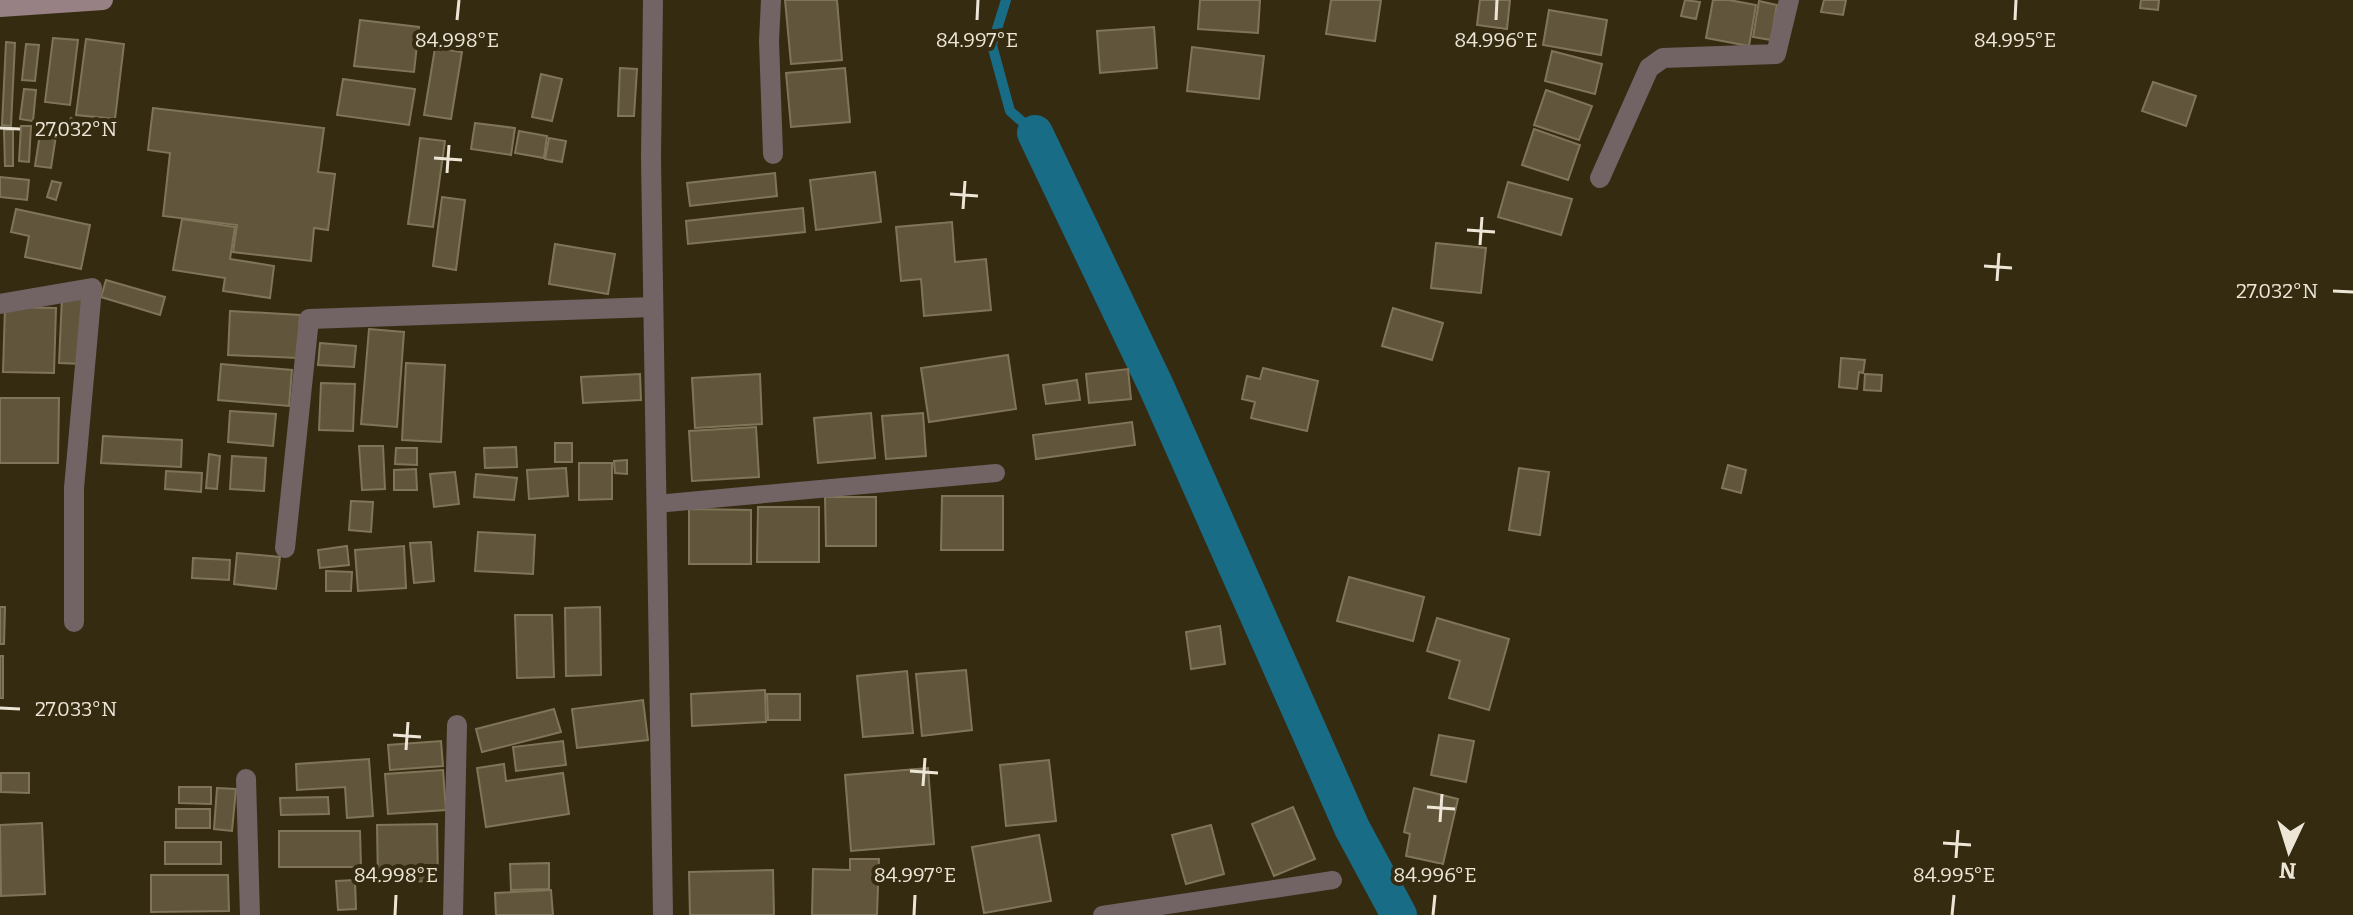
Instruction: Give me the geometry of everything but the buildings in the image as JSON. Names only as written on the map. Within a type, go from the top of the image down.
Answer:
[{"type":"main road","points":[[0,7],[103,0]]},
{"type":"street","points":[[653,0],[651,158],[663,915]]},
{"type":"street","points":[[771,0],[769,41],[773,154]]},
{"type":"street","points":[[1600,178],[1649,68],[1663,58],[1776,54],[1789,0]]},
{"type":"street","points":[[0,304],[92,288],[74,488],[74,622]]},
{"type":"street","points":[[285,548],[309,319],[653,307]]},
{"type":"street","points":[[453,915],[457,725]]},
{"type":"street","points":[[246,779],[250,915]]},
{"type":"lane","points":[[656,504],[996,473]]},
{"type":"lane","points":[[1102,915],[1333,880]]},
{"type":"waterway","points":[[1006,0],[992,45],[1010,111],[1035,133]]},
{"type":"waterway","points":[[1035,133],[1156,386],[1352,828],[1399,915]]}]
